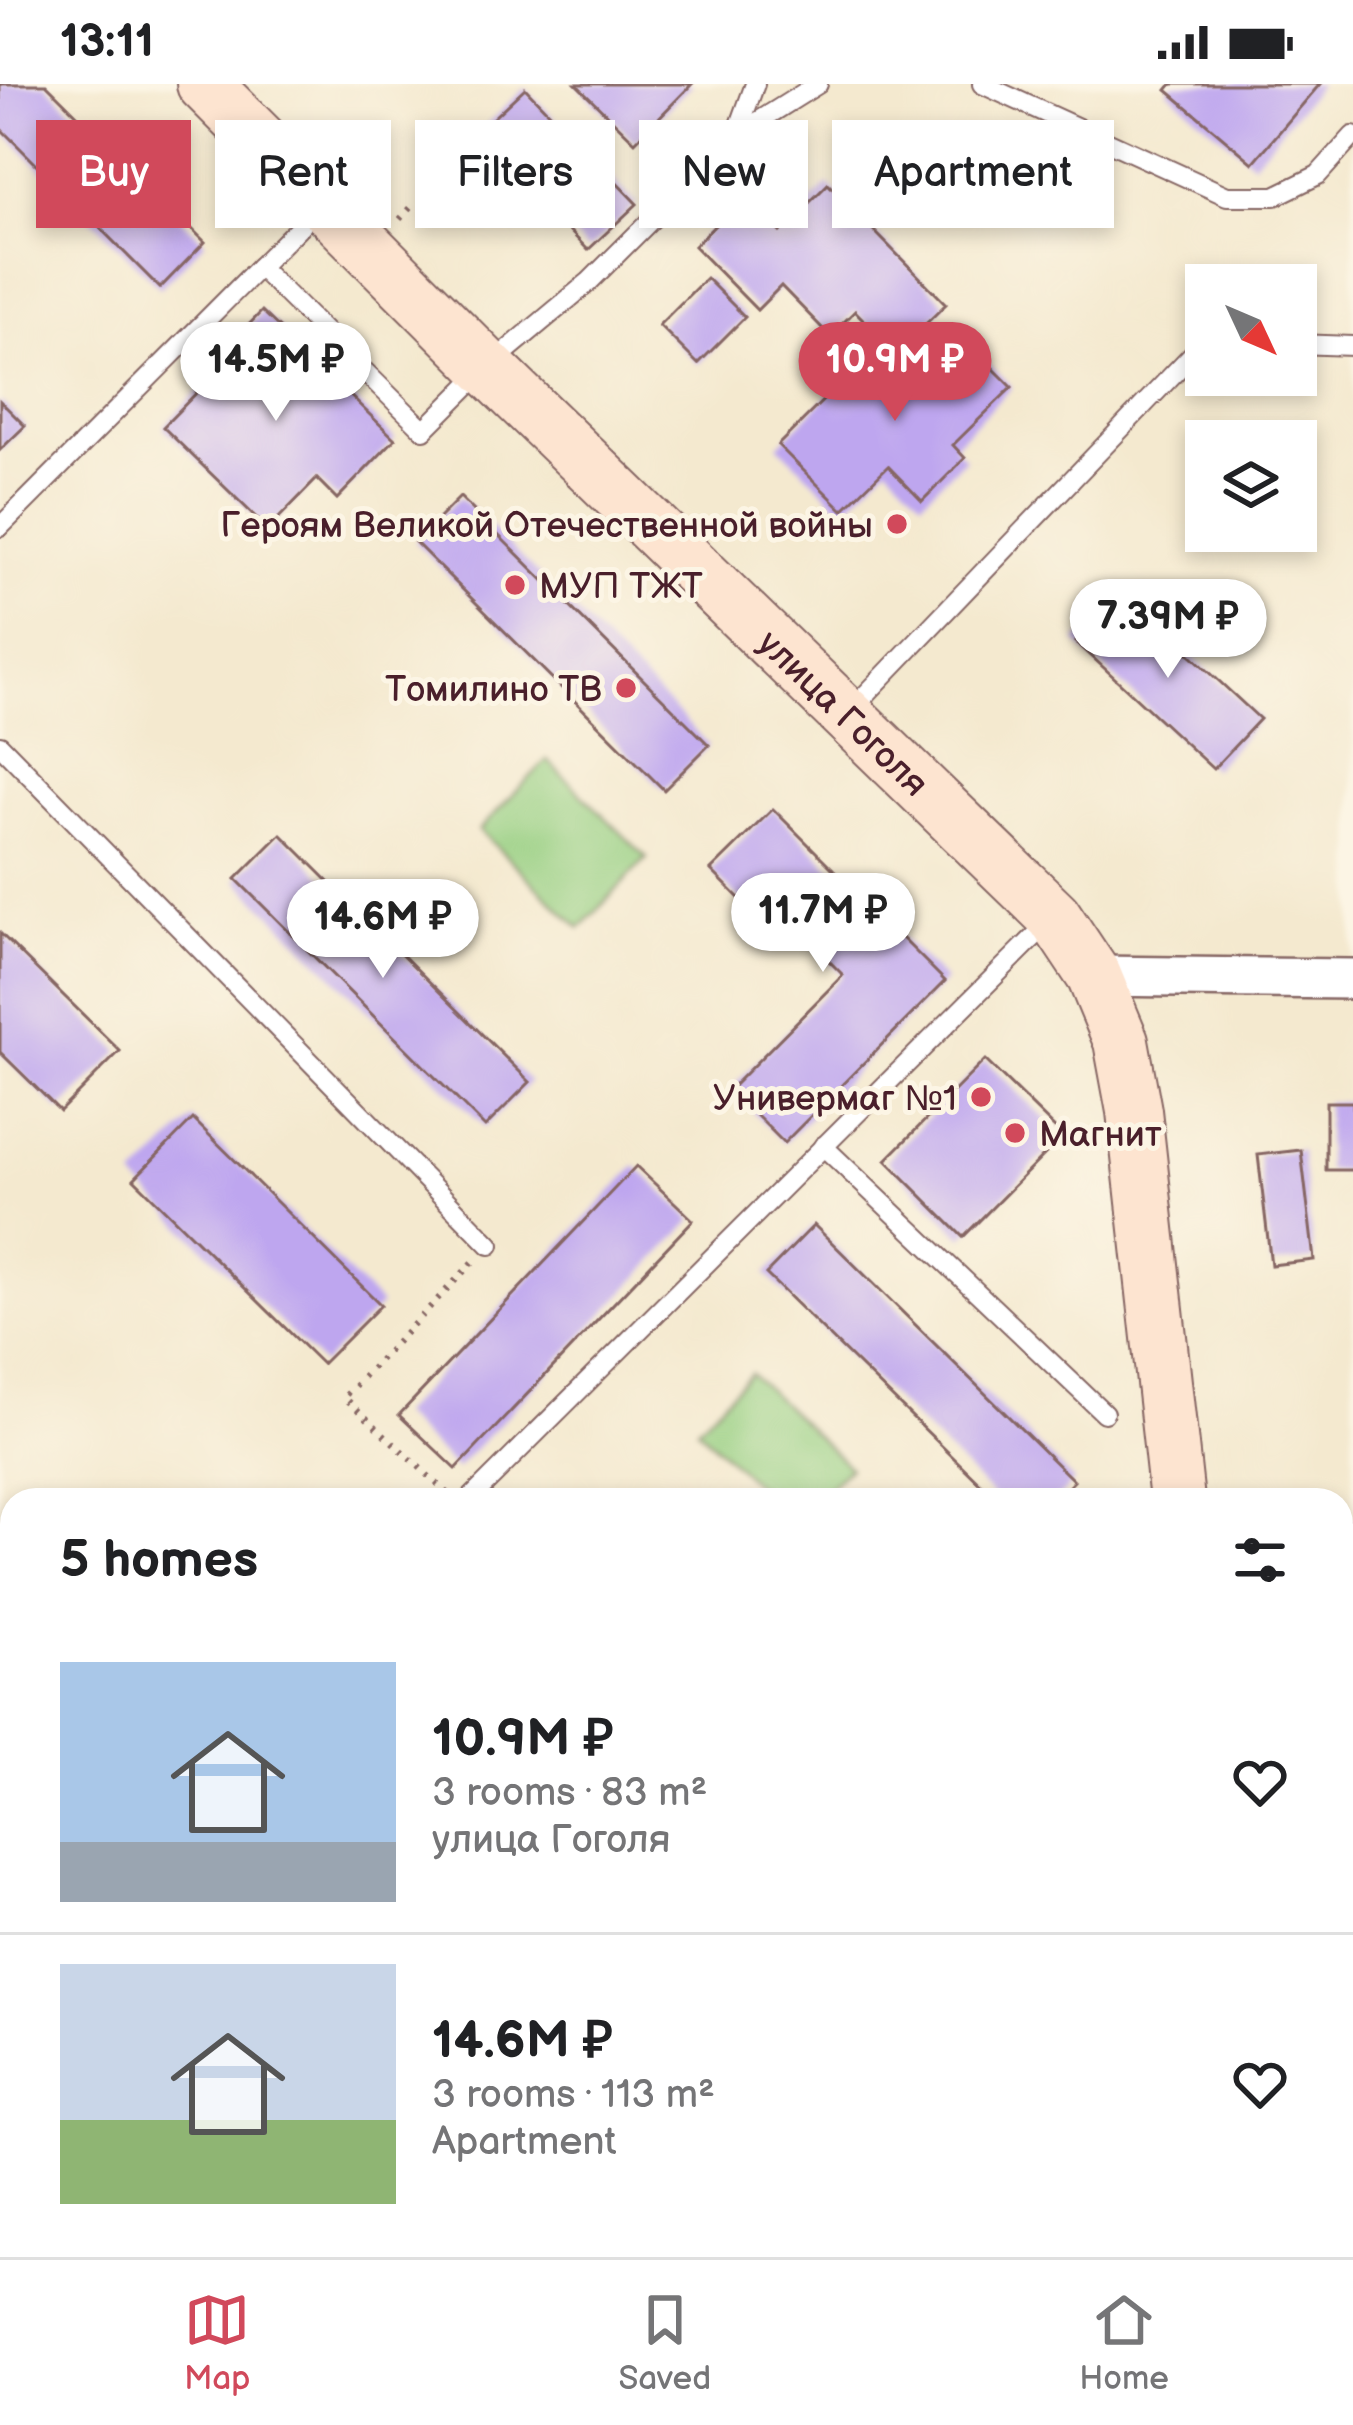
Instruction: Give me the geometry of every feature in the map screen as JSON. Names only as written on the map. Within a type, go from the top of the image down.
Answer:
[{"type":"street","name":"улица Гоголя","points":[[204,84],[240,120]]},
{"type":"street","name":"улица Гоголя","points":[[349,228],[1054,916],[1094,976],[1121,1041],[1134,1111],[1176,1488]]},
{"type":"street","points":[[1094,976],[1353,979]]},
{"type":"lane","points":[[741,120],[755,84]]},
{"type":"lane","points":[[761,120],[818,84]]},
{"type":"lane","points":[[982,84],[1227,196],[1275,196],[1318,175],[1353,136]]},
{"type":"lane","points":[[0,527],[298,228]]},
{"type":"lane","points":[[260,267],[424,430],[643,228]]},
{"type":"lane","points":[[1317,345],[1353,346]]},
{"type":"lane","points":[[846,716],[1185,362]]},
{"type":"lane","points":[[0,745],[490,1245]]},
{"type":"lane","points":[[481,1488],[1054,916]]},
{"type":"lane","points":[[823,1146],[1104,1413]]},
{"type":"path","points":[[397,222],[414,204]]},
{"type":"path","points":[[441,1488],[344,1397],[490,1245]]},
{"type":"green space","points":[[547,760],[647,858],[580,928],[479,830]]},
{"type":"green space","points":[[750,1373],[849,1467],[829,1488],[760,1488],[697,1428]]},
{"type":"building","points":[[0,84],[46,84],[82,120],[36,120],[36,164],[0,128]]},
{"type":"building","points":[[576,84],[692,84],[657,120],[639,120],[635,142]]},
{"type":"building","points":[[1172,84],[1320,84],[1253,163],[1167,90]]},
{"type":"building","points":[[525,88],[556,120],[491,120]]},
{"type":"building","points":[[615,181],[637,204],[615,225]]},
{"type":"building","points":[[828,184],[832,188],[832,228],[871,228],[946,304],[896,353],[855,311],[830,336],[781,286],[757,310],[694,246],[712,228],[776,228],[780,232],[808,228],[808,204]]},
{"type":"building","points":[[100,228],[191,228],[205,242],[160,288]]},
{"type":"building","points":[[567,228],[611,228],[588,250]]},
{"type":"building","points":[[706,278],[745,317],[698,364],[659,325]]},
{"type":"building","points":[[262,311],[395,439],[337,499],[317,479],[268,529],[163,427],[212,377],[205,370]]},
{"type":"building","points":[[962,337],[1012,387],[953,445],[965,458],[922,501],[888,466],[843,510],[778,445],[864,360],[881,378],[903,356],[923,376]]},
{"type":"building","points":[[0,401],[25,426],[0,450]]},
{"type":"building","points":[[460,497],[709,745],[664,790],[415,542]]},
{"type":"building","points":[[1123,592],[1260,719],[1213,769],[1076,642]]},
{"type":"building","points":[[773,809],[945,981],[784,1143],[730,1089],[843,975],[764,896],[751,910],[711,870]]},
{"type":"building","points":[[281,834],[530,1082],[485,1127],[236,879]]},
{"type":"building","points":[[0,933],[120,1051],[60,1111],[0,1052]]},
{"type":"building","points":[[985,1060],[1063,1136],[963,1237],[886,1160]]},
{"type":"building","points":[[1326,1102],[1353,1102],[1353,1170],[1326,1170]]},
{"type":"building","points":[[193,1119],[381,1305],[322,1364],[134,1179]]},
{"type":"building","points":[[1301,1150],[1314,1260],[1271,1265],[1258,1155]]},
{"type":"building","points":[[636,1166],[693,1220],[456,1469],[399,1415]]},
{"type":"building","points":[[814,1225],[1074,1481],[1067,1488],[985,1488],[766,1274]]},
{"type":"place","name":"Героям Великой Отечественной войны","points":[[897,524]]},
{"type":"place","name":"МУП ТЖТ","points":[[515,585]]},
{"type":"place","name":"Томилино ТВ","points":[[626,688]]},
{"type":"place","name":"Универмаг №1","points":[[981,1097]]},
{"type":"place","name":"Магнит","points":[[1015,1133]]}]
